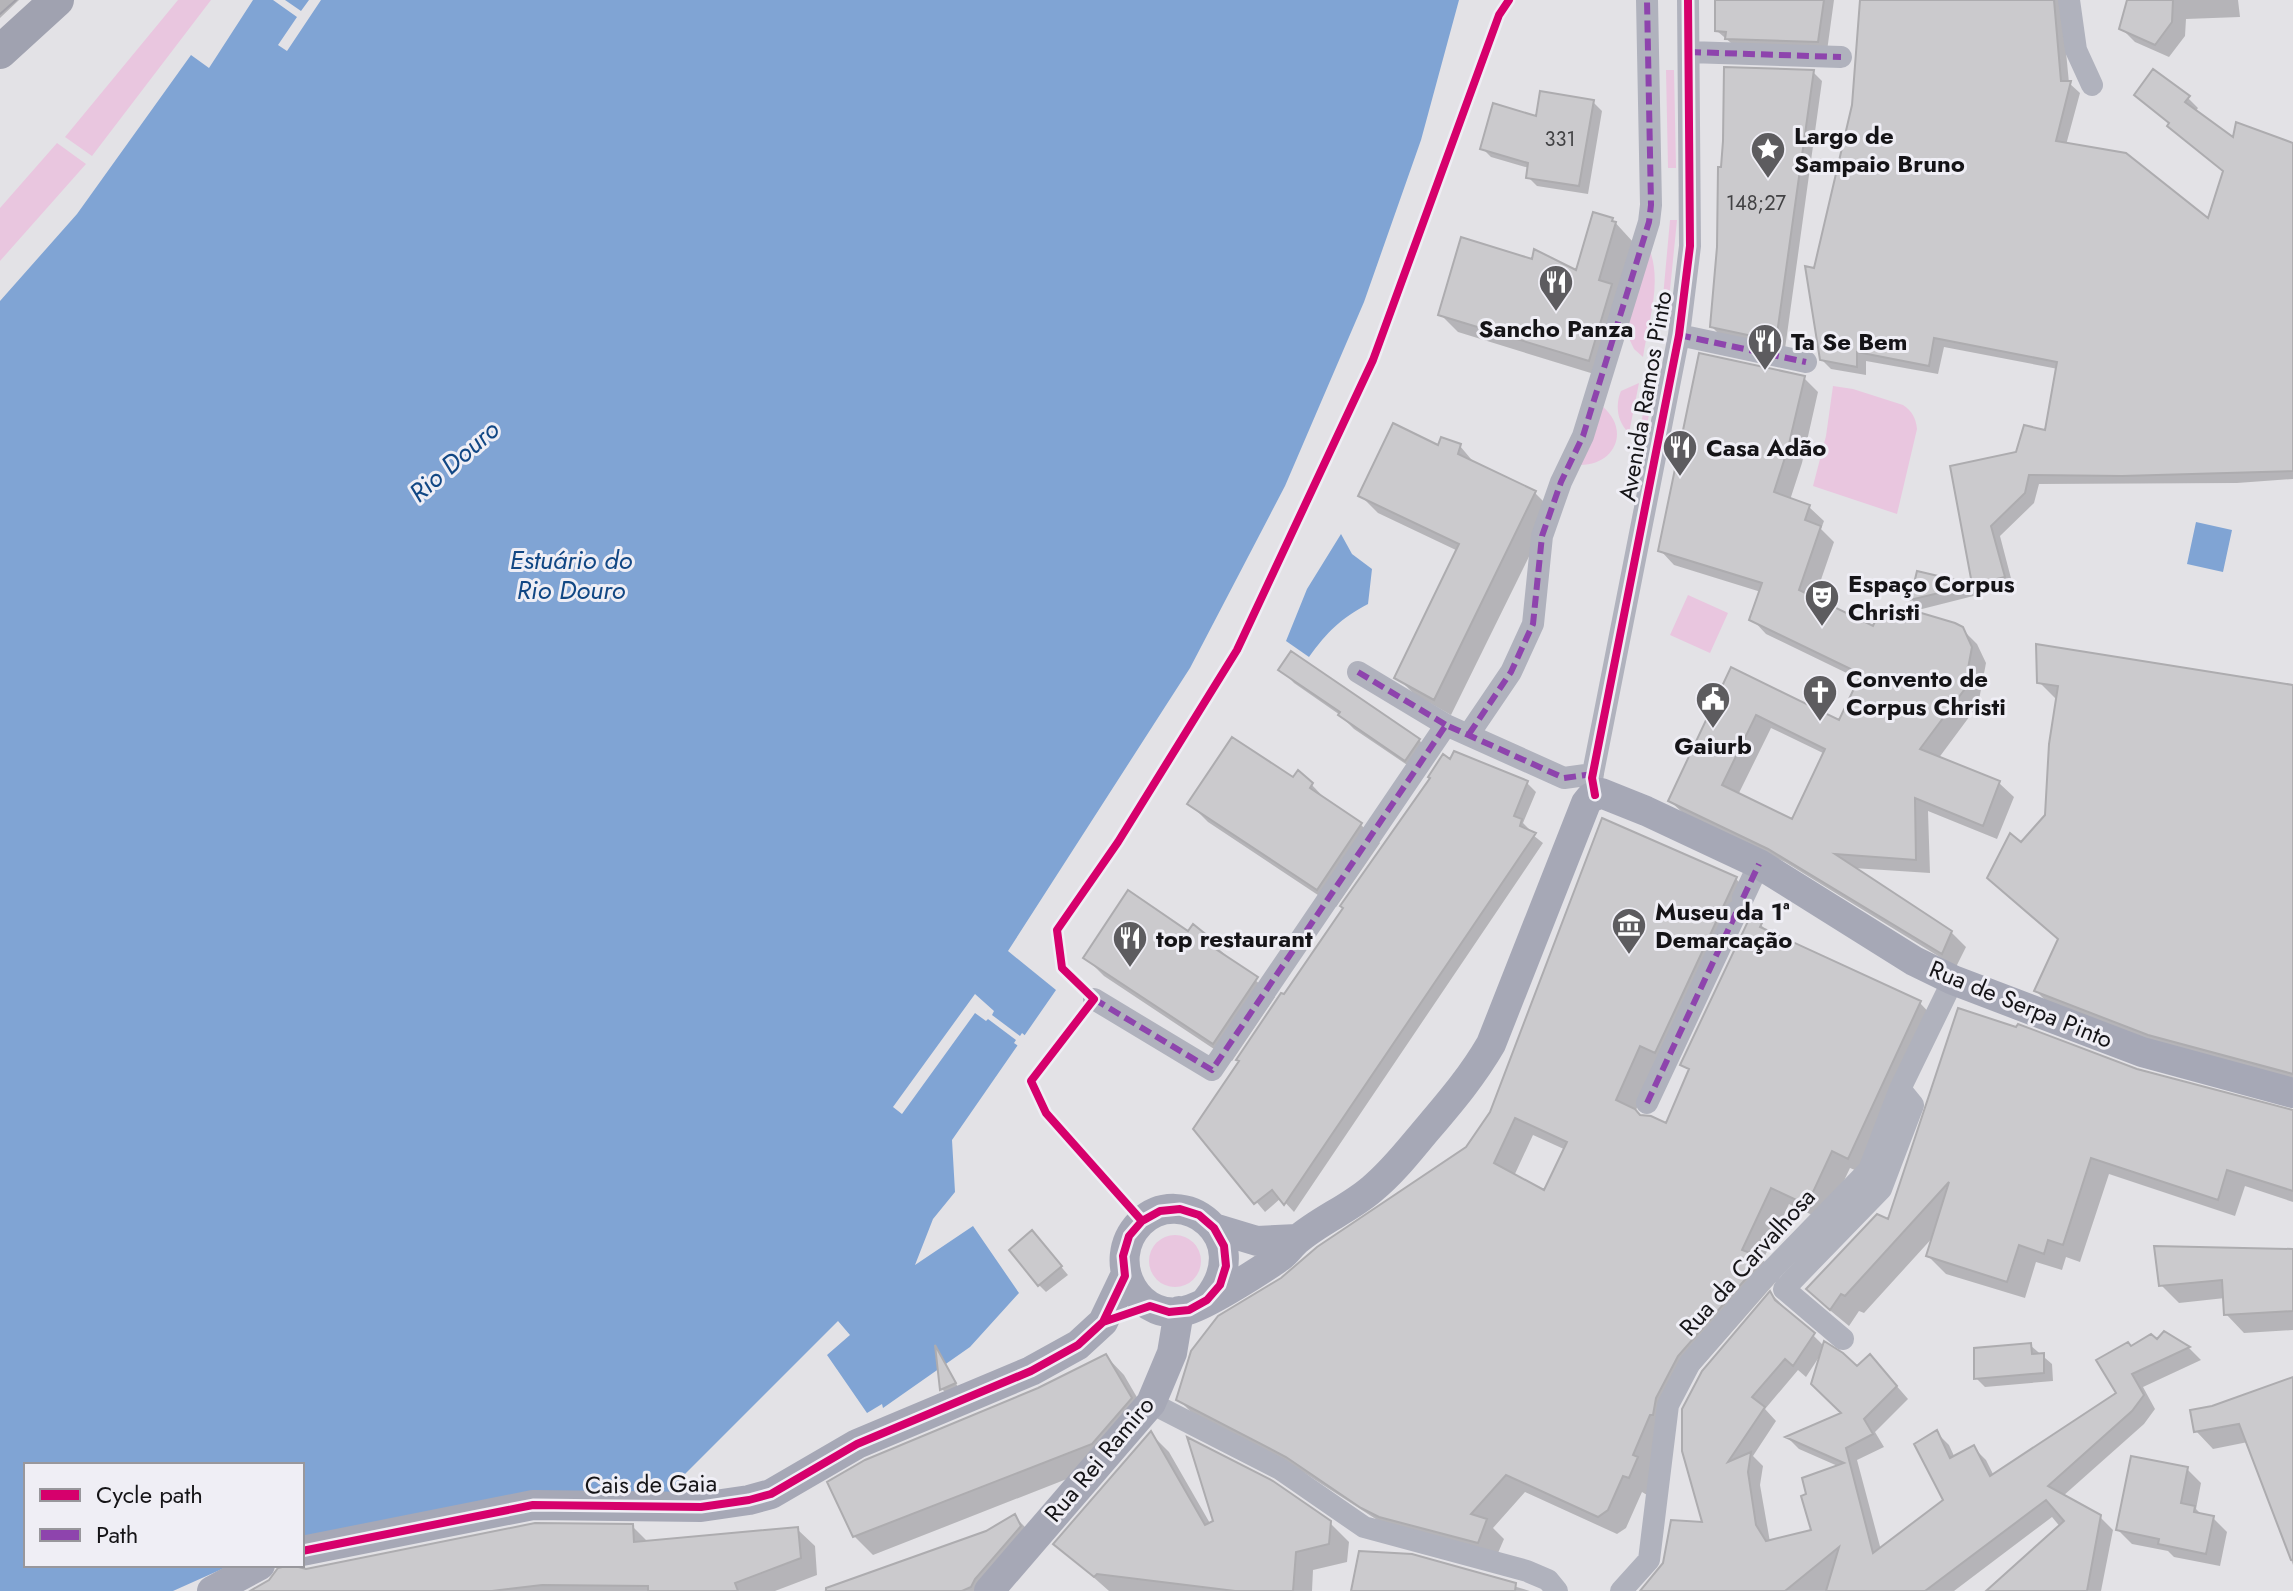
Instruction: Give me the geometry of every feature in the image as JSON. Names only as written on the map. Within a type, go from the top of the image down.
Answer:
[{"type":"main road","points":[[0,52],[57,0]]},
{"type":"street","points":[[1469,734],[1511,672],[1533,624],[1542,536],[1561,482],[1583,436],[1649,222],[1647,0]]},
{"type":"street","name":"Avenida Ramos Pinto","points":[[1179,1306],[1282,1256],[1297,1239],[1347,1208],[1383,1179],[1464,1087],[1491,1044],[1594,784],[1679,335],[1690,246],[1688,0]]},
{"type":"street","points":[[2069,0],[2076,50],[2092,85]]},
{"type":"street","points":[[1689,52],[1841,57]]},
{"type":"street","points":[[1679,335],[1806,362]]},
{"type":"street","points":[[1358,672],[1446,725],[1564,778],[1594,784]]},
{"type":"street","points":[[1094,999],[1212,1070],[1446,725]]},
{"type":"street","name":"Rua de Serpa Pinto","points":[[1594,784],[1607,794],[1759,864],[1914,961],[1953,980],[2142,1052],[2293,1093]]},
{"type":"street","points":[[1647,1103],[1759,864]]},
{"type":"street","name":"Rua da Carvalhosa","points":[[1621,1591],[1649,1560],[1668,1405],[1690,1363],[1761,1281],[1869,1170],[1900,1089],[1953,980]]},
{"type":"street","points":[[1843,1339],[1784,1289],[1881,1189],[1913,1105],[1900,1089]]},
{"type":"street","points":[[1180,1209],[1199,1215],[1214,1228],[1224,1246],[1226,1266],[1220,1285],[1179,1306],[1135,1293],[1125,1276],[1123,1256],[1129,1236],[1142,1221],[1160,1211],[1180,1209]]},
{"type":"street","name":"Avenida Ramos Pinto","points":[[1214,1228],[1257,1241],[1297,1239]]},
{"type":"street","name":"Cais de Gaia","points":[[304,1551],[533,1505],[701,1507],[771,1494],[857,1444],[1031,1371],[1078,1345],[1103,1322],[1125,1276]]},
{"type":"street","name":"Cais de Gaia","points":[[1103,1322],[1179,1306]]},
{"type":"street","name":"Rua Rei Ramiro","points":[[989,1591],[1151,1403],[1172,1353],[1179,1306]]},
{"type":"street","points":[[1151,1403],[1280,1469],[1364,1527],[1527,1571],[1548,1580],[1557,1591]]},
{"type":"street","points":[[212,1591],[256,1567]]},
{"type":"shaded area","points":[[178,0],[211,0],[92,156],[65,137]]},
{"type":"shaded area","points":[[1666,70],[1674,70],[1676,168],[1668,168]]},
{"type":"shaded area","points":[[57,143],[86,164],[0,261],[0,208]]},
{"type":"shaded area","points":[[1670,220],[1677,220],[1667,320],[1661,319]]},
{"type":"shaded area","points":[[1650,251],[1655,276],[1643,357],[1634,349],[1626,332]]},
{"type":"shaded area","points":[[1655,350],[1661,351],[1634,494],[1628,493]]},
{"type":"shaded area","points":[[1639,383],[1629,433],[1620,419],[1619,396],[1621,391]]},
{"type":"shaded area","points":[[1833,386],[1903,405],[1916,421],[1917,429],[1897,514],[1813,486],[1826,436]]},
{"type":"shaded area","points":[[1602,406],[1616,425],[1615,445],[1602,460],[1579,465]]},
{"type":"shaded area","points":[[1688,595],[1728,613],[1710,653],[1670,635]]},
{"type":"shaded area","points":[[1175,1235],[1193,1243],[1201,1261],[1193,1279],[1175,1287],[1157,1279],[1149,1261],[1157,1243]]},
{"type":"water","name":"Estuário do Rio Douro","points":[[253,0],[1459,0],[1421,140],[1364,302],[1285,486],[1190,668],[1008,951],[1056,990],[952,1140],[955,1192],[933,1219],[915,1265],[973,1226],[1019,1293],[970,1347],[883,1408],[882,1404],[867,1413],[827,1355],[850,1335],[838,1321],[682,1477],[667,1497],[304,1541],[304,1463],[24,1463],[24,1567],[227,1567],[173,1591],[0,1591],[0,301],[77,214],[191,55],[209,68]]},
{"type":"water","points":[[2196,522],[2232,530],[2223,572],[2187,564]]},
{"type":"water","points":[[1341,534],[1352,554],[1372,569],[1368,604],[1335,626],[1309,657],[1286,641],[1307,589]]},
{"type":"pier","points":[[273,0],[285,0],[301,11],[309,0],[321,0],[287,51],[278,45],[297,17]]},
{"type":"pier","points":[[975,994],[994,1011],[992,1015],[1020,1036],[1022,1033],[1028,1038],[1021,1048],[1014,1043],[1016,1040],[975,1013],[902,1114],[893,1107]]},
{"type":"building","points":[[1715,0],[1824,0],[1818,42],[1725,39],[1726,32],[1715,31]]},
{"type":"building","points":[[1860,0],[2054,0],[2061,81],[2071,81],[2056,141],[2126,153],[2208,218],[2223,171],[2134,95],[2153,69],[2190,96],[2185,102],[2233,137],[2236,122],[2293,143],[2293,471],[2122,476],[2029,475],[2025,493],[1991,526],[2005,577],[1910,600],[1917,571],[1972,584],[1950,466],[2016,452],[2024,425],[2045,430],[2057,362],[1934,338],[1929,366],[1857,352],[1857,367],[1820,360],[1805,266],[1814,268],[1852,105]]},
{"type":"building","points":[[2127,0],[2173,0],[2172,22],[2155,45],[2119,29]]},
{"type":"building","points":[[1724,67],[1814,70],[1776,341],[1710,327],[1717,247],[1718,167],[1721,167],[1723,141]]},
{"type":"building","points":[[1540,91],[1594,100],[1579,186],[1526,178],[1528,163],[1480,149],[1493,103],[1536,116]]},
{"type":"building","points":[[1593,212],[1613,218],[1612,221],[1616,222],[1599,280],[1612,284],[1589,361],[1438,315],[1461,237],[1532,259],[1534,249],[1576,270]]},
{"type":"building","points":[[1699,353],[1805,376],[1774,492],[1810,505],[1805,520],[1821,526],[1799,590],[1873,626],[1879,613],[1905,622],[1908,609],[1955,623],[1963,627],[1972,647],[1964,690],[1920,749],[2000,781],[1983,826],[1915,798],[1916,860],[1835,854],[1952,931],[1942,954],[1768,849],[1668,801],[1731,667],[1839,720],[1861,674],[1749,620],[1762,583],[1658,551]],"holes":[[[1756,715],[1825,749],[1792,819],[1722,785]]]},
{"type":"building","points":[[1393,423],[1438,445],[1441,437],[1461,444],[1458,454],[1536,491],[1434,700],[1394,678],[1459,544],[1358,496]]},
{"type":"building","points":[[2036,644],[2293,685],[2293,1074],[2148,1035],[2034,991],[2058,939],[1987,878],[2010,833],[2021,842],[2045,815],[2049,744],[2058,686],[2037,683]]},
{"type":"building","points":[[1291,651],[1420,739],[1405,761],[1278,670]]},
{"type":"building","points":[[1232,737],[1293,777],[1298,770],[1313,783],[1310,788],[1362,823],[1317,890],[1187,804]]},
{"type":"building","points":[[1454,751],[1528,781],[1514,816],[1522,819],[1520,826],[1536,833],[1284,1205],[1272,1190],[1254,1204],[1193,1129],[1281,993],[1284,994],[1343,908],[1340,906],[1430,778],[1443,754],[1450,759]]},
{"type":"building","points":[[1602,818],[1737,877],[1655,1053],[1640,1046],[1616,1100],[1635,1109],[1640,1115],[1666,1123],[1689,1069],[1680,1065],[1750,917],[1762,923],[1760,927],[1921,1001],[1848,1159],[1832,1151],[1807,1205],[1771,1188],[1742,1250],[1764,1258],[1678,1356],[1656,1398],[1653,1415],[1650,1415],[1633,1455],[1638,1457],[1629,1478],[1623,1476],[1608,1510],[1598,1517],[1506,1475],[1471,1514],[1487,1519],[1478,1543],[1379,1517],[1286,1457],[1176,1400],[1191,1351],[1218,1316],[1281,1278],[1317,1247],[1466,1147],[1490,1112]],"holes":[[[1515,1118],[1567,1142],[1544,1190],[1494,1163]]]},
{"type":"building","points":[[1128,890],[1188,931],[1193,924],[1209,937],[1205,942],[1258,977],[1213,1044],[1083,958]]},
{"type":"building","points":[[1958,1008],[2016,1027],[2018,1024],[2137,1069],[2293,1110],[2293,1191],[2227,1170],[2218,1200],[2091,1158],[2063,1245],[2048,1240],[2044,1254],[2019,1245],[2007,1282],[1926,1256],[1949,1182],[1845,1296],[1841,1294],[1830,1310],[1806,1289],[1877,1214],[1888,1219]]},
{"type":"building","points":[[1032,1230],[1062,1266],[1038,1286],[1009,1250]]},
{"type":"building","points":[[2154,1246],[2293,1249],[2293,1311],[2224,1315],[2222,1280],[2159,1286]]},
{"type":"building","points":[[1770,1291],[1775,1300],[1815,1333],[1793,1366],[1785,1359],[1752,1397],[1765,1407],[1728,1462],[1751,1452],[1748,1472],[1756,1525],[1766,1541],[1811,1530],[1801,1496],[1806,1494],[1802,1478],[1844,1463],[1785,1437],[1841,1413],[1811,1384],[1824,1341],[1857,1366],[1870,1354],[1897,1386],[1864,1419],[1873,1434],[1846,1448],[1873,1553],[1943,1500],[1914,1444],[1937,1430],[1950,1458],[1974,1445],[1990,1476],[2116,1393],[2096,1360],[2128,1342],[2131,1346],[2151,1334],[2157,1339],[2164,1331],[2190,1347],[2132,1374],[2144,1395],[2132,1411],[2048,1486],[2101,1515],[2087,1591],[1986,1591],[2064,1521],[2046,1500],[1925,1591],[1826,1591],[1839,1547],[1785,1591],[1640,1591],[1663,1563],[1671,1520],[1702,1522],[1682,1451],[1682,1409],[1702,1371]]},
{"type":"building","points":[[2031,1343],[2032,1354],[2044,1353],[2044,1373],[1974,1379],[1974,1348]]},
{"type":"building","points":[[935,1345],[956,1383],[940,1390]]},
{"type":"building","points":[[1106,1354],[1132,1398],[1092,1444],[853,1537],[827,1482],[865,1460],[1038,1388]]},
{"type":"building","points":[[2293,1377],[2291,1560],[2239,1424],[2194,1432],[2190,1410],[2212,1406]]},
{"type":"building","points":[[1151,1431],[1205,1525],[1213,1521],[1187,1437],[1273,1481],[1331,1521],[1329,1544],[1296,1552],[1293,1591],[1235,1591],[1097,1574],[1094,1577],[1053,1544]]},
{"type":"building","points":[[2131,1456],[2188,1467],[2181,1503],[2195,1506],[2194,1512],[2214,1516],[2206,1554],[2158,1544],[2159,1539],[2116,1530]]},
{"type":"building","points":[[1015,1514],[1021,1526],[971,1587],[962,1591],[826,1591],[826,1588],[986,1531]]},
{"type":"building","points":[[535,1523],[633,1524],[634,1542],[798,1527],[801,1558],[735,1583],[738,1591],[648,1591],[648,1586],[542,1585],[492,1591],[250,1591],[269,1580],[278,1568],[306,1569]]},
{"type":"building","points":[[1359,1551],[1412,1554],[1516,1583],[1515,1591],[1351,1591]]},
{"type":"tram line","points":[[0,14],[16,0]]},
{"type":"marked path","points":[[1469,734],[1511,672],[1533,624],[1542,536],[1561,482],[1583,436],[1649,222],[1647,0]]},
{"type":"marked path","points":[[1689,52],[1841,57]]},
{"type":"marked path","points":[[1679,335],[1806,362]]},
{"type":"marked path","points":[[1358,672],[1446,725]]},
{"type":"marked path","points":[[1094,999],[1212,1070],[1446,725],[1564,778],[1593,774]]},
{"type":"marked path","points":[[1743,898],[1759,864]]},
{"type":"marked path","points":[[1647,1103],[1737,911]]},
{"type":"cycle path","points":[[1142,1221],[1046,1113],[1031,1081],[1094,999],[1062,968],[1057,930],[1118,842],[1237,650],[1373,360],[1499,15],[1509,0]]},
{"type":"cycle path","points":[[1595,795],[1592,778],[1679,335],[1690,246],[1688,0]]},
{"type":"cycle path","points":[[1180,1209],[1199,1215],[1214,1228],[1224,1246],[1226,1266],[1220,1285],[1207,1300],[1189,1310],[1169,1312],[1150,1306],[1103,1322],[1125,1276],[1123,1256],[1129,1236],[1142,1221],[1160,1211],[1180,1209]]},
{"type":"cycle path","points":[[304,1551],[533,1505],[701,1507],[771,1494],[857,1444],[1031,1371],[1078,1345],[1103,1322]]},
{"type":"place","name":"Largo de Sampaio Bruno","points":[[1768,180]]},
{"type":"place","name":"Sancho Panza","points":[[1556,313]]},
{"type":"place","name":"Ta Se Bem","points":[[1765,372]]},
{"type":"place","name":"Casa Adão","points":[[1680,478]]},
{"type":"place","name":"Espaço Corpus Christi","points":[[1822,628]]},
{"type":"place","name":"Convento de Corpus Christi","points":[[1820,723]]},
{"type":"place","name":"Gaiurb","points":[[1713,730]]},
{"type":"place","name":"Museu da 1ª Demarcação","points":[[1629,956]]},
{"type":"place","name":"top restaurant","points":[[1130,969]]},
{"type":"water label","name":"Rio Douro","points":[[454,461]]}]
